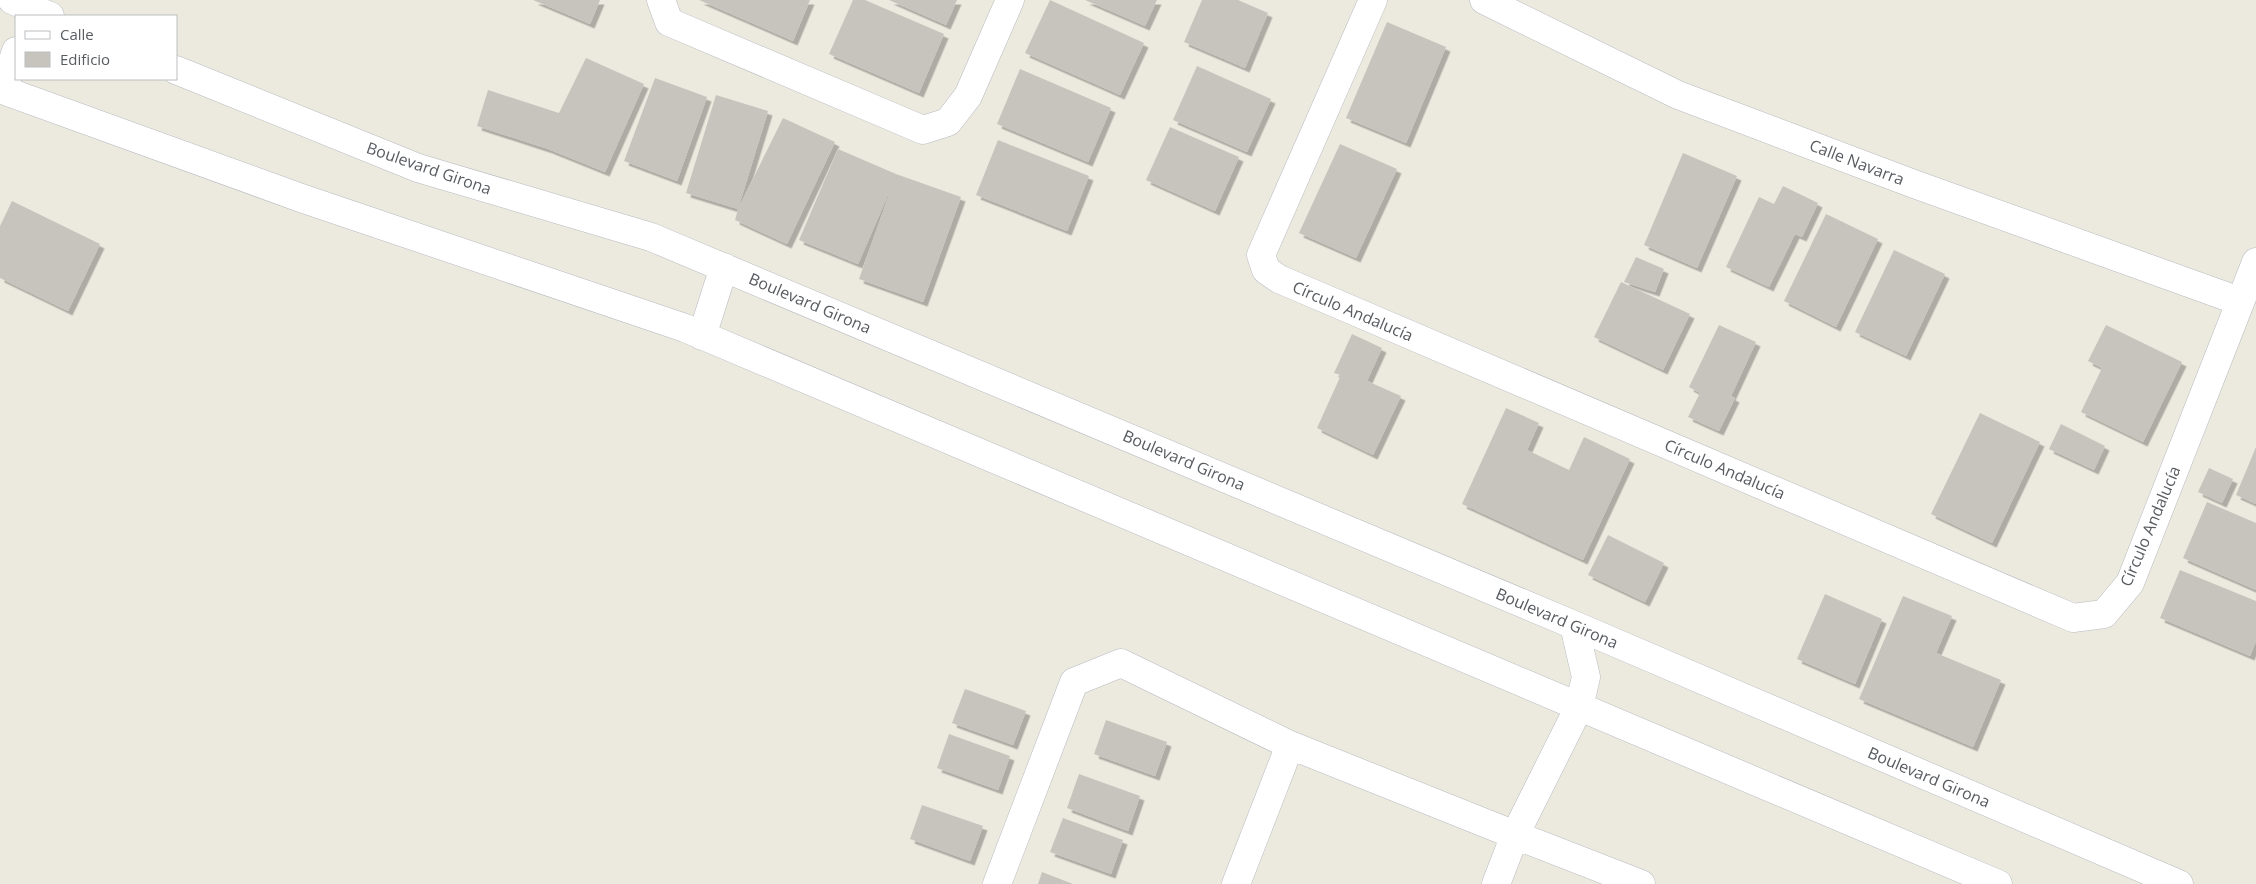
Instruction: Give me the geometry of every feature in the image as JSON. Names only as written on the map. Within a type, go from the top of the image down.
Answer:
[{"type":"street","points":[[661,0],[669,22],[923,130],[948,122],[968,96],[1010,0]]},
{"type":"street","name":"Círculo Andalucía","points":[[1373,0],[1262,255],[1266,270],[1279,279],[1297,287],[2073,618],[2104,614],[2130,583],[2239,301],[2256,262]]},
{"type":"street","name":"Calle Navarra","points":[[1484,0],[1678,95],[1914,184],[2239,301]]},
{"type":"street","points":[[15,54],[2,90],[301,198],[685,328],[1998,884]]},
{"type":"street","name":"Boulevard Girona","points":[[178,71],[418,168],[651,237],[1574,624],[2179,884]]},
{"type":"street","points":[[702,336],[724,267]]},
{"type":"street","points":[[1496,884],[1515,835],[1580,707],[1586,677],[1574,624]]},
{"type":"street","points":[[997,884],[1074,682],[1122,663],[1290,745],[1640,884]]},
{"type":"street","points":[[1236,884],[1290,745]]},
{"type":"building","points":[[533,0],[600,0],[590,24]]},
{"type":"building","points":[[699,0],[810,0],[793,41]]},
{"type":"building","points":[[853,0],[865,0],[944,34],[919,93],[829,54]]},
{"type":"building","points":[[889,0],[957,0],[946,25]]},
{"type":"building","points":[[1050,0],[1144,43],[1120,95],[1025,53]]},
{"type":"building","points":[[1085,0],[1157,0],[1145,26]]},
{"type":"building","points":[[1202,0],[1238,0],[1268,13],[1245,68],[1184,42]]},
{"type":"building","points":[[1387,22],[1446,47],[1406,143],[1346,118]]},
{"type":"building","points":[[586,58],[644,84],[605,172],[548,149],[477,126],[488,90],[559,113]]},
{"type":"building","points":[[1197,66],[1271,99],[1247,152],[1173,120]]},
{"type":"building","points":[[1020,69],[1111,108],[1088,162],[997,124]]},
{"type":"building","points":[[655,78],[707,97],[677,181],[624,161]]},
{"type":"building","points":[[716,95],[768,111],[738,209],[686,193]]},
{"type":"building","points":[[783,118],[835,142],[787,244],[735,220],[738,209]]},
{"type":"building","points":[[1170,127],[1239,157],[1215,211],[1146,180]]},
{"type":"building","points":[[998,140],[1089,176],[1067,231],[976,195]]},
{"type":"building","points":[[1340,144],[1397,169],[1356,258],[1299,233]]},
{"type":"building","points":[[838,149],[896,174],[961,197],[923,302],[859,279],[894,181],[858,264],[799,240]]},
{"type":"building","points":[[1683,153],[1737,176],[1697,268],[1644,245]]},
{"type":"building","points":[[1783,186],[1818,203],[1802,237],[1795,234],[1769,287],[1726,267],[1759,197],[1774,204]]},
{"type":"building","points":[[12,201],[100,244],[68,311],[0,278],[0,226]]},
{"type":"building","points":[[1826,214],[1878,239],[1836,327],[1784,301]]},
{"type":"building","points":[[1894,250],[1945,274],[1906,356],[1855,332]]},
{"type":"building","points":[[1636,257],[1664,269],[1655,292],[1624,282]]},
{"type":"building","points":[[1621,282],[1690,314],[1663,370],[1594,337]]},
{"type":"building","points":[[1719,325],[1756,342],[1731,396],[1735,398],[1719,431],[1688,417],[1700,393],[1689,387]]},
{"type":"building","points":[[2106,325],[2182,362],[2143,442],[2081,412],[2102,368],[2088,361]]},
{"type":"building","points":[[1352,334],[1382,348],[1367,381],[1401,396],[1373,455],[1317,428],[1341,375],[1334,373]]},
{"type":"building","points":[[1506,408],[1539,423],[1527,450],[1569,470],[1584,437],[1630,459],[1583,560],[1462,504]]},
{"type":"building","points":[[1980,413],[2040,442],[1992,543],[1931,514]]},
{"type":"building","points":[[2061,424],[2105,446],[2094,470],[2049,449]]},
{"type":"building","points":[[2256,447],[2256,504],[2236,495]]},
{"type":"building","points":[[2209,468],[2233,479],[2222,503],[2198,492]]},
{"type":"building","points":[[2207,502],[2256,523],[2256,590],[2183,558]]},
{"type":"building","points":[[1608,535],[1664,563],[1645,602],[1588,575]]},
{"type":"building","points":[[2180,570],[2256,601],[2256,641],[2250,656],[2160,618]]},
{"type":"building","points":[[1825,594],[1882,619],[1855,684],[1797,659]]},
{"type":"building","points":[[1903,596],[1952,616],[1936,653],[2001,680],[1973,747],[1859,699]]},
{"type":"building","points":[[965,689],[1026,711],[1013,745],[952,723]]},
{"type":"building","points":[[1106,720],[1167,742],[1155,776],[1094,754]]},
{"type":"building","points":[[949,734],[1010,756],[998,790],[937,768]]},
{"type":"building","points":[[1079,774],[1140,796],[1128,831],[1067,808]]},
{"type":"building","points":[[922,805],[983,826],[970,861],[910,839]]},
{"type":"building","points":[[1063,818],[1123,840],[1111,874],[1050,852]]},
{"type":"building","points":[[1042,872],[1073,884],[1038,884]]}]
